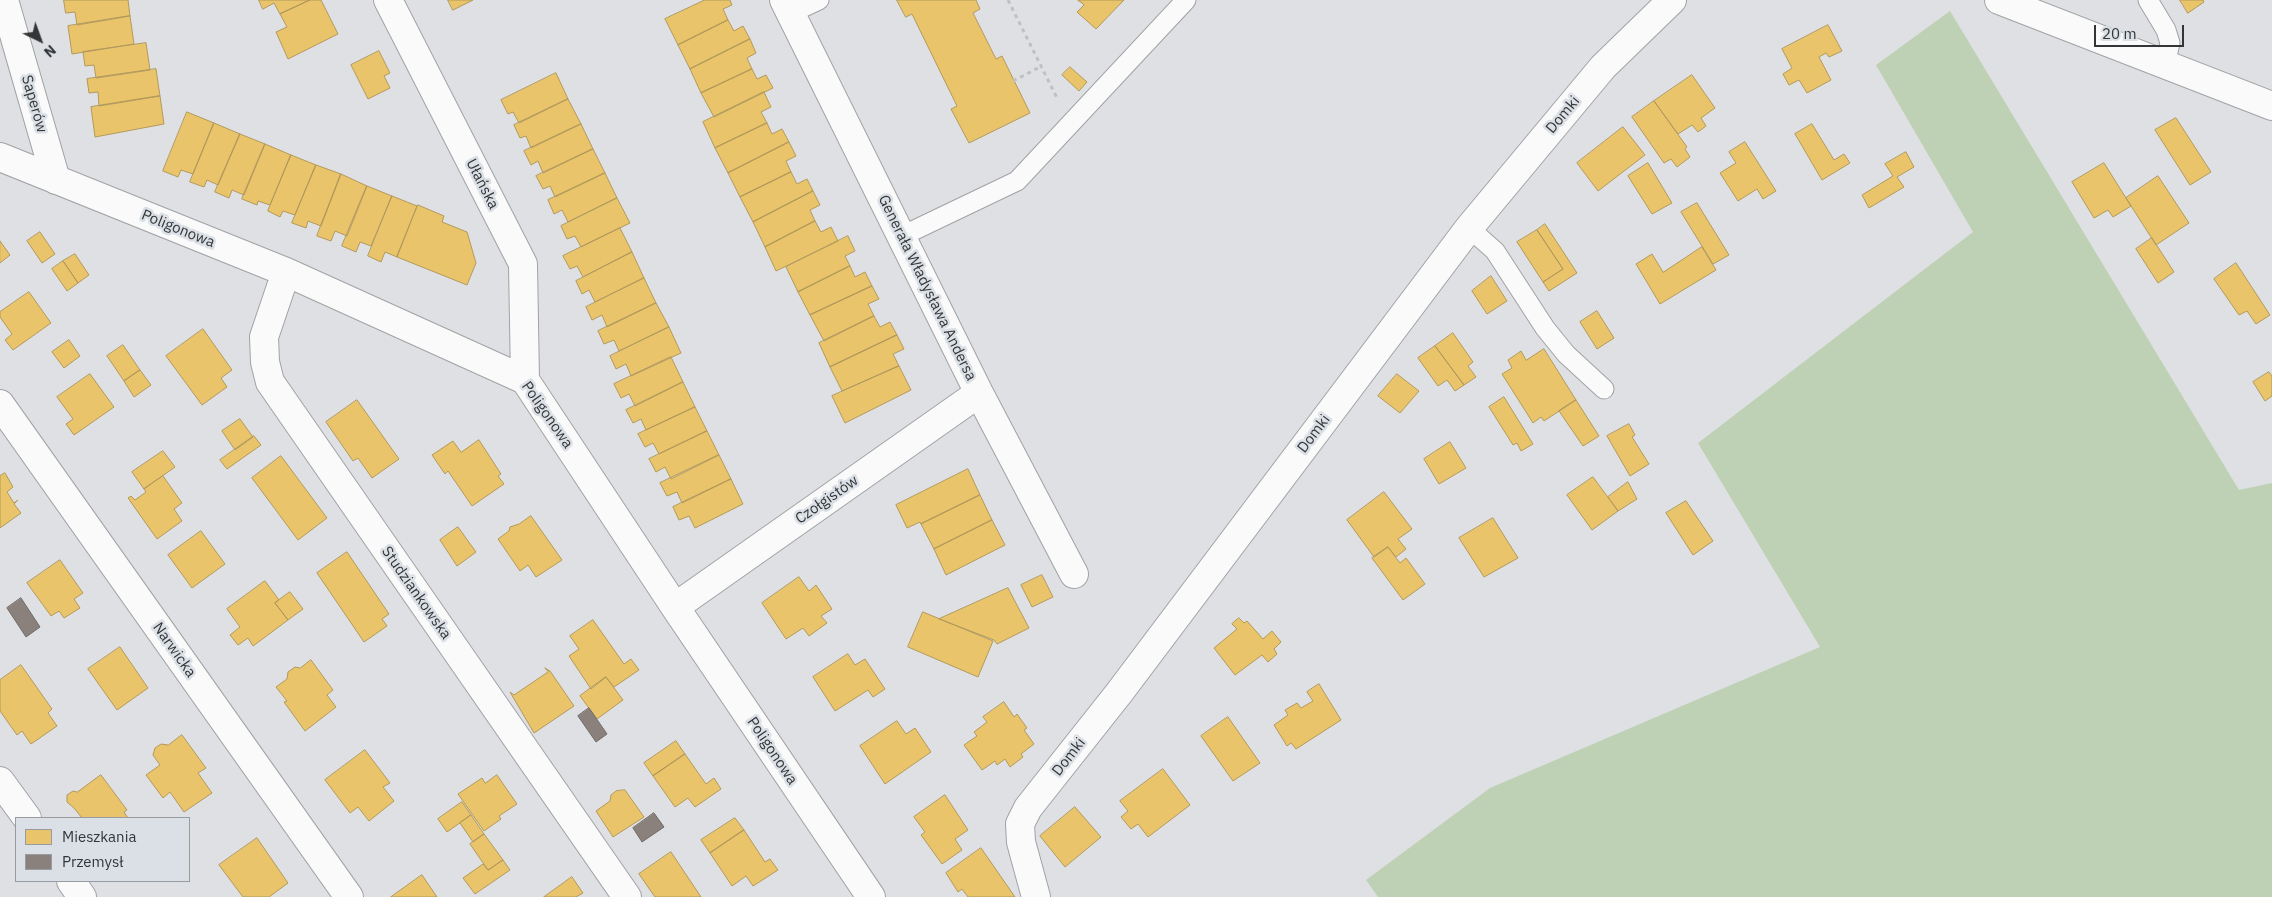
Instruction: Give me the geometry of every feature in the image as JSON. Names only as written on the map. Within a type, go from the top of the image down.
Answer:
[{"type":"street","name":"Saperów","points":[[4,0],[56,180]]},
{"type":"street","name":"Ułańska","points":[[388,0],[523,264],[525,380]]},
{"type":"street","name":"Domki","points":[[1036,897],[1021,842],[1020,824],[1028,808],[1119,693],[1469,228],[1603,68],[1672,0]]},
{"type":"street","points":[[1999,0],[2272,106]]},
{"type":"street","name":"Generała Władysława Andersa","points":[[787,6],[979,393],[1074,574]]},
{"type":"street","name":"Poligonowa","points":[[0,158],[286,272],[525,380],[675,607],[871,897]]},
{"type":"street","name":"Studziankowska","points":[[286,272],[264,337],[265,362],[270,382],[627,897]]},
{"type":"street","name":"Czołgistów","points":[[675,607],[979,393]]},
{"type":"street","name":"Narwicka","points":[[0,404],[349,897]]},
{"type":"street","points":[[0,781],[26,817]]},
{"type":"street","points":[[72,882],[82,897]]},
{"type":"lane","points":[[787,6],[819,0]]},
{"type":"lane","points":[[902,236],[1016,181],[1186,0]]},
{"type":"lane","points":[[2148,0],[2166,30],[2170,43],[2165,65]]},
{"type":"lane","points":[[1469,228],[1495,252],[1545,328],[1566,354],[1604,388]]},
{"type":"path","points":[[1008,0],[1057,99]]},
{"type":"path","points":[[1014,81],[1040,66]]},
{"type":"green space","points":[[1950,11],[2239,490],[2272,483],[2272,897],[1378,897],[1366,880],[1490,788],[1820,647],[1698,443],[1973,232],[1876,65]]},
{"type":"building: Mieszkania","points":[[64,0],[128,0],[130,16],[77,25],[75,12],[66,13]]},
{"type":"building: Mieszkania","points":[[259,0],[310,0],[280,14],[274,3],[263,9]]},
{"type":"building: Mieszkania","points":[[310,0],[321,0],[338,34],[288,59],[276,32],[287,27],[280,14]]},
{"type":"building: Mieszkania","points":[[448,0],[473,0],[453,10]]},
{"type":"building: Mieszkania","points":[[705,0],[730,0],[732,5],[723,9],[728,20],[678,45],[665,19]]},
{"type":"building: Mieszkania","points":[[897,0],[976,0],[980,9],[973,13],[996,59],[1002,56],[1030,113],[969,143],[951,109],[957,106],[912,14],[906,17]]},
{"type":"building: Mieszkania","points":[[1078,0],[1124,0],[1096,29],[1077,12],[1084,5]]},
{"type":"building: Mieszkania","points":[[2180,0],[2203,0],[2204,2],[2188,13]]},
{"type":"building: Mieszkania","points":[[130,16],[134,44],[72,54],[68,26]]},
{"type":"building: Mieszkania","points":[[728,20],[734,31],[743,26],[750,39],[690,69],[678,45]]},
{"type":"building: Mieszkania","points":[[1828,25],[1842,51],[1829,57],[1826,53],[1819,57],[1831,80],[1807,93],[1799,80],[1789,85],[1783,74],[1792,68],[1782,49]]},
{"type":"building: Mieszkania","points":[[750,39],[756,53],[747,58],[752,69],[701,93],[690,69]]},
{"type":"building: Mieszkania","points":[[146,43],[150,70],[96,78],[94,65],[85,66],[83,52]]},
{"type":"building: Mieszkania","points":[[379,51],[390,73],[384,76],[390,88],[368,99],[351,65]]},
{"type":"building: Mieszkania","points":[[1070,67],[1087,82],[1079,91],[1062,75]]},
{"type":"building: Mieszkania","points":[[156,69],[160,96],[99,106],[98,92],[89,93],[87,79]]},
{"type":"building: Mieszkania","points":[[752,69],[757,79],[766,75],[773,88],[714,117],[701,93]]},
{"type":"building: Mieszkania","points":[[556,73],[568,99],[519,123],[513,112],[508,114],[501,100]]},
{"type":"building: Mieszkania","points":[[1692,75],[1715,108],[1701,118],[1706,126],[1698,132],[1692,125],[1678,134],[1654,101]]},
{"type":"building: Mieszkania","points":[[764,92],[771,107],[761,112],[767,123],[715,148],[703,122]]},
{"type":"building: Mieszkania","points":[[160,96],[164,124],[95,137],[91,107]]},
{"type":"building: Mieszkania","points":[[568,99],[581,124],[531,148],[526,136],[520,138],[514,125]]},
{"type":"building: Mieszkania","points":[[1654,101],[1687,147],[1685,149],[1690,157],[1677,167],[1671,159],[1664,163],[1632,117]]},
{"type":"building: Mieszkania","points":[[187,112],[214,123],[193,174],[181,170],[178,177],[163,171]]},
{"type":"building: Mieszkania","points":[[2176,118],[2211,172],[2190,185],[2155,130]]},
{"type":"building: Mieszkania","points":[[214,123],[240,134],[218,185],[207,180],[204,187],[190,182]]},
{"type":"building: Mieszkania","points":[[767,123],[772,134],[782,129],[789,142],[728,173],[715,148]]},
{"type":"building: Mieszkania","points":[[581,124],[593,149],[543,173],[538,161],[531,165],[524,151]]},
{"type":"building: Mieszkania","points":[[1812,124],[1834,160],[1844,154],[1850,163],[1822,180],[1795,134]]},
{"type":"building: Mieszkania","points":[[1623,127],[1645,155],[1598,191],[1577,163]]},
{"type":"building: Mieszkania","points":[[240,134],[265,144],[244,195],[232,190],[229,198],[215,192]]},
{"type":"building: Mieszkania","points":[[789,142],[796,156],[786,161],[791,172],[740,197],[728,173]]},
{"type":"building: Mieszkania","points":[[1745,142],[1776,191],[1763,199],[1757,189],[1738,201],[1720,173],[1736,163],[1729,152]]},
{"type":"building: Mieszkania","points":[[265,144],[291,155],[270,205],[258,201],[257,205],[242,199]]},
{"type":"building: Mieszkania","points":[[593,149],[605,173],[555,197],[550,186],[543,189],[536,176]]},
{"type":"building: Mieszkania","points":[[1906,152],[1914,167],[1897,177],[1904,187],[1869,208],[1862,195],[1893,176],[1885,164]]},
{"type":"building: Mieszkania","points":[[291,155],[316,165],[295,215],[283,211],[280,217],[268,211]]},
{"type":"building: Mieszkania","points":[[1648,163],[1672,203],[1652,214],[1628,176]]},
{"type":"building: Mieszkania","points":[[2104,163],[2131,206],[2113,217],[2108,210],[2094,218],[2072,182]]},
{"type":"building: Mieszkania","points":[[316,165],[341,174],[321,226],[308,221],[306,228],[292,223]]},
{"type":"building: Mieszkania","points":[[791,172],[797,184],[807,179],[813,191],[753,222],[740,197]]},
{"type":"building: Mieszkania","points":[[605,173],[617,198],[568,222],[562,210],[554,214],[548,200]]},
{"type":"building: Mieszkania","points":[[341,174],[367,186],[347,236],[335,231],[331,241],[317,236]]},
{"type":"building: Mieszkania","points":[[2158,176],[2189,223],[2156,245],[2126,198]]},
{"type":"building: Mieszkania","points":[[367,186],[392,196],[371,246],[360,242],[356,252],[342,246]]},
{"type":"building: Mieszkania","points":[[813,191],[820,205],[810,210],[815,221],[765,247],[753,222]]},
{"type":"building: Mieszkania","points":[[392,196],[417,206],[397,257],[385,252],[381,262],[368,256]]},
{"type":"building: Mieszkania","points":[[617,198],[630,223],[581,247],[575,236],[567,239],[561,226]]},
{"type":"building: Mieszkania","points":[[1697,203],[1729,255],[1713,264],[1681,212]]},
{"type":"building: Mieszkania","points":[[418,205],[444,216],[442,222],[467,232],[476,263],[467,285],[397,257]]},
{"type":"building: Mieszkania","points":[[815,221],[821,232],[831,227],[838,241],[776,271],[765,247]]},
{"type":"building: Mieszkania","points":[[1545,224],[1577,273],[1549,291],[1543,282],[1563,269],[1537,230]]},
{"type":"building: Mieszkania","points":[[620,228],[632,252],[583,277],[577,266],[570,269],[563,256]]},
{"type":"building: Mieszkania","points":[[1537,230],[1563,269],[1543,282],[1517,242]]},
{"type":"building: Mieszkania","points":[[40,232],[55,254],[42,263],[27,241]]},
{"type":"building: Mieszkania","points":[[848,236],[855,251],[845,256],[850,266],[798,292],[786,267]]},
{"type":"building: Mieszkania","points":[[2152,238],[2174,272],[2158,283],[2136,249]]},
{"type":"building: Mieszkania","points":[[0,241],[10,255],[0,263]]},
{"type":"building: Mieszkania","points":[[1702,247],[1716,270],[1660,304],[1636,264],[1652,254],[1663,272]]},
{"type":"building: Mieszkania","points":[[632,252],[644,278],[595,302],[589,290],[582,294],[576,281]]},
{"type":"building: Mieszkania","points":[[75,254],[89,275],[78,283],[63,261]]},
{"type":"building: Mieszkania","points":[[63,261],[78,283],[67,291],[52,269]]},
{"type":"building: Mieszkania","points":[[2236,263],[2270,315],[2256,324],[2247,311],[2239,315],[2214,279]]},
{"type":"building: Mieszkania","points":[[850,266],[855,277],[865,272],[872,286],[810,315],[798,292]]},
{"type":"building: Mieszkania","points":[[1491,276],[1507,301],[1487,314],[1472,291]]},
{"type":"building: Mieszkania","points":[[644,278],[656,303],[607,327],[602,315],[592,320],[586,307]]},
{"type":"building: Mieszkania","points":[[872,286],[879,299],[868,304],[874,316],[824,341],[810,315]]},
{"type":"building: Mieszkania","points":[[29,292],[51,323],[13,350],[5,340],[12,334],[0,317],[0,312]]},
{"type":"building: Mieszkania","points":[[656,303],[669,327],[619,351],[614,340],[604,344],[598,331]]},
{"type":"building: Mieszkania","points":[[1597,311],[1614,338],[1597,349],[1580,322]]},
{"type":"building: Mieszkania","points":[[874,316],[880,327],[890,322],[897,335],[830,367],[819,343]]},
{"type":"building: Mieszkania","points":[[669,327],[681,353],[631,376],[626,364],[616,369],[610,356]]},
{"type":"building: Mieszkania","points":[[203,329],[232,370],[221,378],[227,387],[202,405],[166,356]]},
{"type":"building: Mieszkania","points":[[1453,333],[1473,362],[1468,366],[1476,377],[1464,385],[1435,346]]},
{"type":"building: Mieszkania","points":[[897,335],[904,349],[893,354],[899,366],[842,391],[830,367]]},
{"type":"building: Mieszkania","points":[[69,340],[80,356],[64,368],[52,352]]},
{"type":"building: Mieszkania","points":[[123,345],[140,370],[124,381],[107,356]]},
{"type":"building: Mieszkania","points":[[1435,346],[1464,385],[1455,391],[1447,380],[1438,386],[1418,358]]},
{"type":"building: Mieszkania","points":[[1544,349],[1576,400],[1544,421],[1541,417],[1533,423],[1502,374],[1512,368],[1508,360],[1521,351],[1526,360]]},
{"type":"building: Mieszkania","points":[[671,357],[683,382],[635,406],[629,394],[621,398],[614,384]]},
{"type":"building: Mieszkania","points":[[899,366],[911,390],[845,423],[832,396]]},
{"type":"building: Mieszkania","points":[[140,370],[151,385],[134,397],[124,381]]},
{"type":"building: Mieszkania","points":[[2269,372],[2272,376],[2272,396],[2265,401],[2253,382]]},
{"type":"building: Mieszkania","points":[[90,374],[114,407],[74,435],[66,424],[73,419],[57,397]]},
{"type":"building: Mieszkania","points":[[1397,374],[1419,391],[1400,413],[1378,396]]},
{"type":"building: Mieszkania","points":[[683,382],[695,407],[646,430],[641,419],[633,423],[626,410]]},
{"type":"building: Mieszkania","points":[[1504,397],[1533,444],[1521,451],[1517,443],[1513,445],[1489,407]]},
{"type":"building: Mieszkania","points":[[357,400],[399,459],[372,478],[358,458],[353,461],[326,422]]},
{"type":"building: Mieszkania","points":[[1576,400],[1599,436],[1583,446],[1559,411]]},
{"type":"building: Mieszkania","points":[[695,407],[707,431],[659,454],[653,443],[645,447],[638,434]]},
{"type":"building: Mieszkania","points":[[240,419],[253,437],[235,450],[222,431]]},
{"type":"building: Mieszkania","points":[[1629,424],[1635,435],[1632,437],[1649,464],[1630,476],[1607,436]]},
{"type":"building: Mieszkania","points":[[707,431],[719,455],[671,479],[665,467],[656,472],[649,459]]},
{"type":"building: Mieszkania","points":[[254,436],[261,445],[227,469],[220,460]]},
{"type":"building: Mieszkania","points":[[479,440],[501,474],[498,476],[504,484],[472,506],[448,471],[445,474],[432,455],[453,441],[461,452]]},
{"type":"building: Mieszkania","points":[[1450,442],[1466,468],[1439,484],[1424,459]]},
{"type":"building: Mieszkania","points":[[163,451],[175,467],[144,489],[132,472]]},
{"type":"building: Mieszkania","points":[[719,455],[731,479],[682,503],[677,492],[667,496],[660,483]]},
{"type":"building: Mieszkania","points":[[281,456],[327,518],[298,540],[252,478]]},
{"type":"building: Mieszkania","points":[[968,469],[980,495],[921,524],[920,522],[907,528],[896,505]]},
{"type":"building: Mieszkania","points":[[5,473],[13,487],[7,492],[14,503],[18,500],[14,504],[21,513],[0,528],[0,476]]},
{"type":"building: Mieszkania","points":[[163,476],[182,503],[174,509],[182,521],[157,539],[128,498],[131,496],[135,500],[146,492],[144,489]]},
{"type":"building: Mieszkania","points":[[1593,477],[1618,511],[1592,530],[1567,495]]},
{"type":"building: Mieszkania","points":[[731,479],[743,504],[695,528],[689,516],[679,520],[673,507]]},
{"type":"building: Mieszkania","points":[[1628,482],[1637,499],[1618,511],[1608,497]]},
{"type":"building: Mieszkania","points":[[1384,492],[1412,529],[1398,539],[1406,549],[1396,557],[1388,547],[1374,557],[1347,520]]},
{"type":"building: Mieszkania","points":[[980,495],[992,520],[934,549],[921,524]]},
{"type":"building: Mieszkania","points":[[1686,501],[1713,541],[1693,555],[1666,513]]},
{"type":"building: Mieszkania","points":[[531,516],[562,560],[536,577],[528,565],[520,571],[498,539],[509,531],[510,527],[519,524]]},
{"type":"building: Mieszkania","points":[[1493,518],[1518,558],[1484,577],[1459,538]]},
{"type":"building: Mieszkania","points":[[992,520],[1005,545],[946,575],[934,549]]},
{"type":"building: Mieszkania","points":[[458,527],[476,552],[457,566],[440,540]]},
{"type":"building: Mieszkania","points":[[201,531],[225,564],[192,588],[168,555]]},
{"type":"building: Mieszkania","points":[[1388,547],[1400,563],[1406,558],[1425,584],[1403,600],[1372,558]]},
{"type":"building: Mieszkania","points":[[347,552],[389,614],[382,619],[387,626],[364,642],[317,573]]},
{"type":"building: Mieszkania","points":[[60,560],[83,593],[74,599],[80,608],[64,618],[59,611],[51,616],[27,583]]},
{"type":"building: Mieszkania","points":[[1042,575],[1053,597],[1032,607],[1021,585]]},
{"type":"building: Mieszkania","points":[[799,577],[809,591],[816,585],[832,609],[821,616],[827,623],[809,636],[803,628],[786,639],[762,603]]},
{"type":"building: Mieszkania","points":[[265,581],[279,600],[275,603],[288,620],[253,646],[248,638],[238,645],[230,635],[240,627],[227,609]]},
{"type":"building: Mieszkania","points":[[1008,588],[1029,628],[997,644],[994,640],[939,619]]},
{"type":"building: Mieszkania","points":[[290,592],[303,609],[288,620],[275,603]]},
{"type":"building: Mieszkania","points":[[923,612],[993,641],[978,677],[908,647]]},
{"type":"building: Mieszkania","points":[[1239,618],[1244,623],[1247,621],[1263,639],[1272,631],[1281,642],[1274,649],[1277,654],[1268,662],[1262,655],[1235,675],[1214,648],[1237,629],[1232,624]]},
{"type":"building: Mieszkania","points":[[593,620],[624,664],[631,659],[639,670],[614,687],[606,677],[591,689],[569,656],[579,649],[570,636]]},
{"type":"building: Mieszkania","points":[[120,647],[148,688],[117,710],[88,669]]},
{"type":"building: Mieszkania","points":[[848,654],[855,665],[865,659],[885,689],[873,697],[868,690],[835,711],[813,677]]},
{"type":"building: Mieszkania","points":[[311,660],[333,690],[327,695],[336,707],[305,731],[284,702],[287,701],[276,687],[287,679],[288,672],[295,667],[300,668]]},
{"type":"building: Mieszkania","points":[[21,665],[52,709],[48,713],[57,726],[31,744],[22,731],[17,735],[0,711],[0,680]]},
{"type":"building: Mieszkania","points":[[545,668],[550,671],[574,706],[534,733],[510,692],[514,695],[548,672]]},
{"type":"building: Mieszkania","points":[[606,677],[623,700],[597,719],[580,696]]},
{"type":"building: Mieszkania","points":[[1319,684],[1341,720],[1296,749],[1291,743],[1287,746],[1274,725],[1288,715],[1285,710],[1297,703],[1301,708],[1313,701],[1307,692]]},
{"type":"building: Mieszkania","points":[[1004,702],[1014,717],[1017,714],[1027,728],[1024,730],[1034,744],[1021,754],[1023,757],[1010,767],[1005,759],[997,765],[995,761],[982,770],[964,745],[977,736],[974,732],[987,722],[983,717]]},
{"type":"building: Mieszkania","points":[[1228,717],[1260,763],[1233,781],[1201,736]]},
{"type":"building: Mieszkania","points":[[897,721],[906,734],[915,728],[931,752],[885,784],[860,746]]},
{"type":"building: Mieszkania","points":[[182,735],[206,768],[198,773],[212,793],[184,812],[170,792],[163,798],[146,775],[160,765],[153,755],[155,748],[161,744],[168,745]]},
{"type":"building: Mieszkania","points":[[676,741],[685,754],[653,776],[644,763]]},
{"type":"building: Mieszkania","points":[[365,750],[390,783],[383,787],[394,801],[369,821],[358,807],[350,813],[325,780]]},
{"type":"building: Mieszkania","points":[[685,754],[706,784],[714,778],[721,789],[695,807],[688,798],[675,807],[653,776]]},
{"type":"building: Mieszkania","points":[[1163,769],[1190,805],[1148,837],[1138,824],[1131,829],[1121,817],[1128,811],[1120,801]]},
{"type":"building: Mieszkania","points":[[101,775],[127,810],[124,812],[127,817],[81,817],[67,802],[67,795],[73,791],[77,792]]},
{"type":"building: Mieszkania","points":[[497,775],[517,804],[499,816],[501,819],[484,831],[458,794],[482,778],[485,783]]},
{"type":"building: Mieszkania","points":[[625,790],[644,817],[613,837],[596,811],[610,801],[611,795],[616,791]]},
{"type":"building: Mieszkania","points":[[945,795],[968,830],[955,839],[962,850],[942,864],[921,835],[925,832],[914,817]]},
{"type":"building: Mieszkania","points":[[462,802],[471,815],[447,832],[438,819]]},
{"type":"building: Mieszkania","points":[[1075,807],[1101,837],[1065,867],[1040,836]]},
{"type":"building: Mieszkania","points":[[471,815],[484,834],[473,842],[460,823]]},
{"type":"building: Mieszkania","points":[[735,818],[744,830],[710,853],[701,840]]},
{"type":"building: Mieszkania","points":[[744,830],[765,862],[770,859],[778,870],[753,886],[746,876],[732,886],[710,853]]},
{"type":"building: Mieszkania","points":[[484,834],[503,860],[488,870],[470,844]]},
{"type":"building: Mieszkania","points":[[257,838],[288,883],[269,897],[243,897],[219,865]]},
{"type":"building: Mieszkania","points":[[981,848],[1015,897],[968,897],[962,889],[958,892],[946,873]]},
{"type":"building: Mieszkania","points":[[671,852],[701,897],[655,897],[639,874]]},
{"type":"building: Mieszkania","points":[[503,860],[510,870],[475,894],[463,878],[483,864],[488,870]]},
{"type":"building: Mieszkania","points":[[422,875],[437,897],[391,897]]},
{"type":"building: Mieszkania","points":[[572,877],[583,893],[576,897],[544,897]]},
{"type":"building: Przemysł","points":[[21,598],[40,627],[26,637],[7,608]]},
{"type":"building: Przemysł","points":[[589,708],[607,734],[596,742],[578,716]]},
{"type":"building: Przemysł","points":[[654,813],[664,827],[642,842],[633,828]]}]
